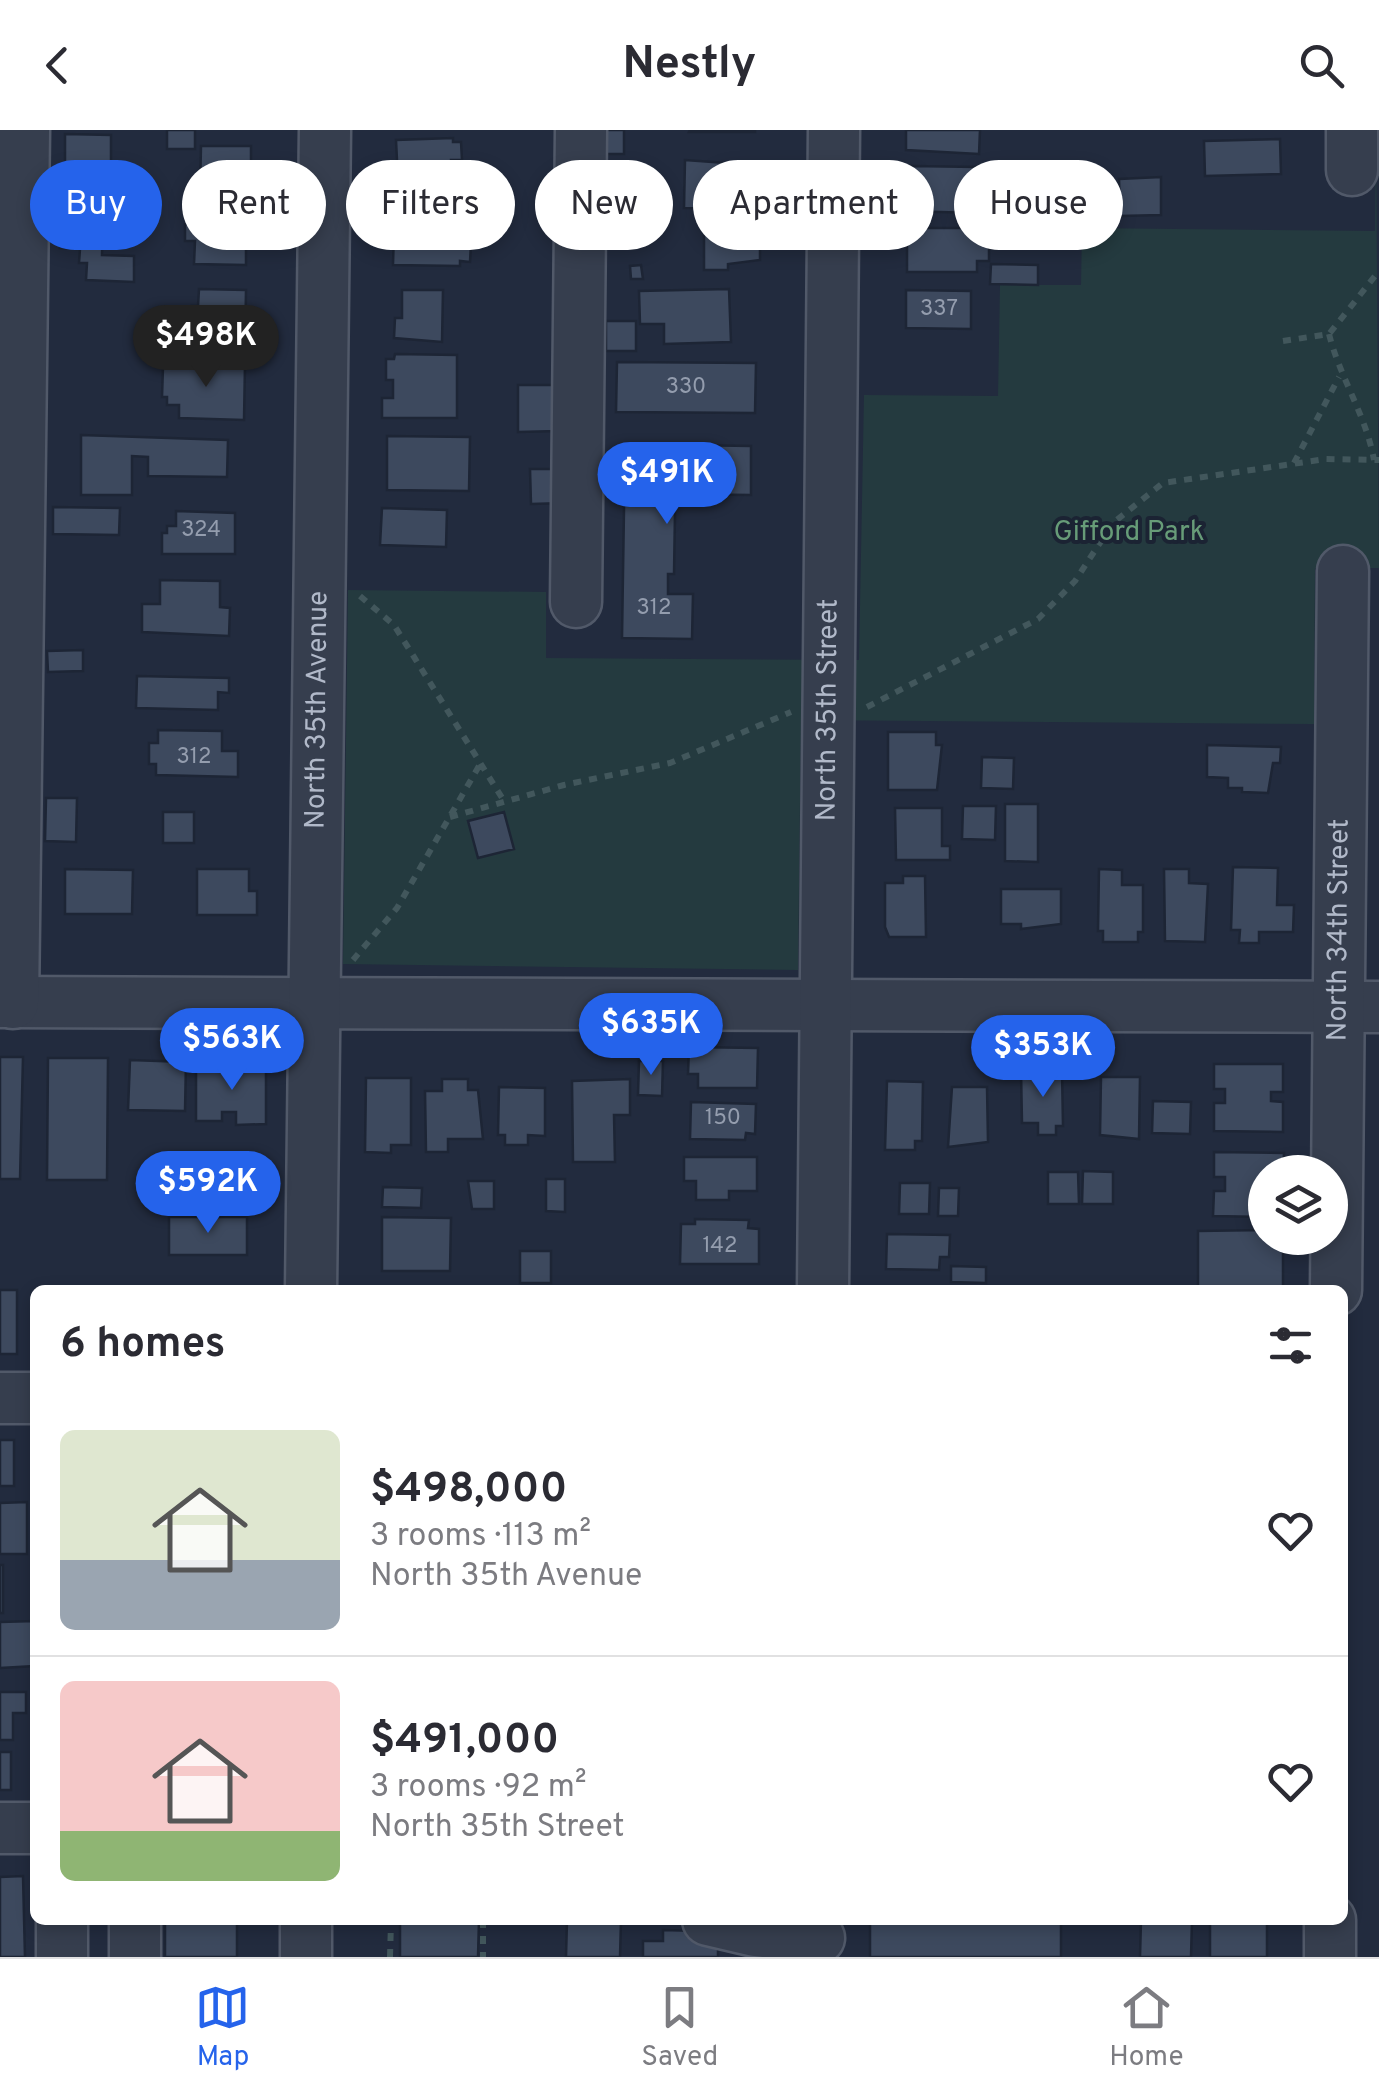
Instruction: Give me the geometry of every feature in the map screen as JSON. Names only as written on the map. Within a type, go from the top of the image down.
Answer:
[{"type":"street","points":[[24,130],[7,1002],[329,984],[825,1005],[1359,1007]]},
{"type":"street","name":"North 35th Avenue","points":[[312,1285],[329,984],[325,130]]},
{"type":"street","points":[[576,602],[581,130]]},
{"type":"street","name":"North 35th Street","points":[[823,1285],[834,130]]},
{"type":"street","name":"North 34th Street","points":[[1336,1285],[1359,1007],[1343,571]]},
{"type":"street","points":[[0,1398],[30,1398]]},
{"type":"street","points":[[0,1828],[30,1828]]},
{"type":"street","points":[[62,1925],[62,1957]]},
{"type":"street","points":[[135,1925],[135,1957]]},
{"type":"street","points":[[306,1925],[306,1957]]},
{"type":"street","points":[[1330,1925],[1330,1957]]},
{"type":"street","points":[[739,1936],[819,1938]]},
{"type":"path","points":[[1283,342],[1329,334],[1379,272]]},
{"type":"path","points":[[858,708],[872,707],[1038,620],[1075,581],[1112,523],[1154,488],[1182,478],[1294,464],[1376,460],[1369,433],[1340,376],[1329,334]]},
{"type":"path","points":[[1294,464],[1340,376]]},
{"type":"path","points":[[348,590],[372,602],[394,625],[504,801]]},
{"type":"path","points":[[450,818],[504,801],[670,763],[777,715],[801,710]]},
{"type":"path","points":[[329,984],[375,938],[479,765]]},
{"type":"path","points":[[390,1925],[390,1957]]},
{"type":"path","points":[[483,1925],[483,1957]]},
{"type":"path","points":[[483,1936],[493,1936]]},
{"type":"green space","name":"Gifford Park","points":[[1376,130],[1379,568],[1315,568],[1314,724],[801,720],[798,970],[343,964],[348,590],[546,592],[546,658],[859,660],[864,395],[998,396],[1000,285],[1081,285],[1082,250],[1123,250],[1123,228],[1375,231]]},
{"type":"building","points":[[167,130],[195,130],[195,149],[167,149]]},
{"type":"building","points":[[586,130],[624,130],[624,154],[586,154]]},
{"type":"building","points":[[755,130],[755,132],[689,132]]},
{"type":"building","points":[[906,130],[980,130],[979,154],[906,150]]},
{"type":"building","points":[[65,134],[111,135],[111,160],[65,160]]},
{"type":"building","points":[[453,138],[453,142],[461,142],[462,160],[397,160],[396,140]]},
{"type":"building","points":[[1280,139],[1281,174],[1205,176],[1204,141]]},
{"type":"building","points":[[201,146],[251,146],[251,160],[201,160]]},
{"type":"building","points":[[685,160],[693,161],[693,208],[684,208]]},
{"type":"building","points":[[934,166],[954,167],[954,212],[934,212]]},
{"type":"building","points":[[1161,177],[1161,215],[1123,216],[1123,179]]},
{"type":"building","points":[[934,228],[954,228],[954,250],[989,250],[989,261],[977,261],[977,272],[907,272],[907,250],[934,250]]},
{"type":"building","points":[[80,250],[134,256],[134,282],[86,280],[87,263],[79,263]]},
{"type":"building","points":[[195,250],[246,250],[246,265],[194,264]]},
{"type":"building","points":[[393,250],[471,250],[470,262],[460,261],[460,266],[393,265]]},
{"type":"building","points":[[704,250],[760,250],[760,260],[728,264],[728,270],[704,270]]},
{"type":"building","points":[[991,264],[1038,265],[1038,285],[990,284]]},
{"type":"building","points":[[641,265],[643,279],[631,279],[630,266]]},
{"type":"building","points":[[199,289],[246,290],[245,349],[199,347],[200,341],[191,340],[192,306],[198,306]]},
{"type":"building","points":[[729,289],[731,342],[664,344],[664,324],[640,324],[639,291]]},
{"type":"building","points":[[402,290],[443,290],[442,342],[394,338],[395,318],[402,318]]},
{"type":"building","points":[[906,290],[971,291],[971,329],[906,328]]},
{"type":"building","points":[[606,321],[636,321],[636,351],[606,351]]},
{"type":"building","points":[[395,354],[457,355],[457,418],[382,418],[382,398],[393,398],[393,380],[386,380],[386,359],[394,359]]},
{"type":"building","points":[[617,362],[756,363],[755,413],[616,412]]},
{"type":"building","points":[[181,363],[245,364],[244,420],[179,418],[179,405],[167,405],[167,397],[162,397],[163,367],[181,368]]},
{"type":"building","points":[[518,385],[558,385],[558,431],[518,432]]},
{"type":"building","points":[[81,435],[228,440],[227,477],[148,476],[148,457],[132,456],[132,495],[81,495]]},
{"type":"building","points":[[387,436],[470,437],[469,491],[387,490]]},
{"type":"building","points":[[625,444],[751,446],[751,495],[669,494],[669,512],[675,512],[674,574],[668,574],[668,594],[693,594],[692,639],[622,638]]},
{"type":"building","points":[[530,469],[565,469],[565,503],[531,504]]},
{"type":"building","points":[[53,507],[120,508],[119,535],[53,534]]},
{"type":"building","points":[[382,508],[447,510],[446,547],[380,545]]},
{"type":"building","points":[[176,511],[235,513],[235,554],[162,554],[162,533],[167,533],[167,526],[176,526]]},
{"type":"building","points":[[160,580],[220,581],[220,607],[230,608],[229,636],[142,632],[142,604],[160,604]]},
{"type":"building","points":[[83,650],[83,671],[48,672],[47,651]]},
{"type":"building","points":[[137,676],[229,678],[229,693],[218,692],[218,710],[136,708]]},
{"type":"building","points":[[158,730],[222,731],[222,751],[238,751],[238,777],[156,775],[156,764],[149,764],[149,743],[158,743]]},
{"type":"building","points":[[888,732],[936,732],[936,745],[942,745],[937,790],[888,790]]},
{"type":"building","points":[[1207,745],[1281,747],[1280,763],[1273,763],[1268,793],[1242,792],[1242,788],[1228,788],[1228,778],[1207,777]]},
{"type":"building","points":[[982,757],[1014,758],[1013,789],[981,788]]},
{"type":"building","points":[[46,798],[77,798],[76,842],[45,841]]},
{"type":"building","points":[[1005,804],[1038,804],[1038,862],[1005,861]]},
{"type":"building","points":[[963,806],[996,806],[995,840],[962,839]]},
{"type":"building","points":[[895,808],[942,808],[942,846],[950,846],[950,860],[896,860]]},
{"type":"building","points":[[163,812],[194,812],[194,843],[163,843]]},
{"type":"building","points":[[504,812],[514,849],[478,858],[468,821]]},
{"type":"building","points":[[1233,867],[1278,868],[1277,905],[1294,905],[1293,932],[1259,932],[1259,943],[1239,943],[1240,930],[1231,930]]},
{"type":"building","points":[[65,869],[133,870],[132,914],[65,914]]},
{"type":"building","points":[[197,869],[249,869],[249,891],[257,891],[257,915],[197,915]]},
{"type":"building","points":[[1099,869],[1122,870],[1122,885],[1143,885],[1143,932],[1138,932],[1138,942],[1103,942],[1103,931],[1098,931]]},
{"type":"building","points":[[1164,869],[1189,869],[1189,883],[1208,884],[1205,942],[1165,941]]},
{"type":"building","points":[[903,876],[925,876],[926,937],[889,937],[885,927],[885,883],[903,883]]},
{"type":"building","points":[[1001,889],[1061,889],[1061,924],[1021,929],[1021,924],[1001,924]]},
{"type":"building","points":[[689,1047],[758,1048],[757,1088],[698,1088],[698,1074],[688,1074]]},
{"type":"building","points":[[0,1057],[23,1057],[20,1179],[0,1179]]},
{"type":"building","points":[[48,1058],[108,1058],[107,1180],[47,1180]]},
{"type":"building","points":[[130,1060],[186,1062],[185,1111],[128,1110]]},
{"type":"building","points":[[639,1061],[663,1061],[662,1096],[638,1095]]},
{"type":"building","points":[[1214,1064],[1283,1064],[1283,1092],[1271,1092],[1271,1101],[1283,1102],[1283,1132],[1214,1131],[1214,1103],[1225,1103],[1225,1089],[1214,1089]]},
{"type":"building","points":[[266,1065],[266,1124],[236,1125],[236,1112],[222,1112],[222,1121],[196,1121],[196,1066]]},
{"type":"building","points":[[1021,1071],[1062,1071],[1063,1126],[1056,1126],[1056,1135],[1038,1135],[1038,1123],[1022,1123]]},
{"type":"building","points":[[1101,1077],[1140,1077],[1139,1139],[1100,1135]]},
{"type":"building","points":[[366,1078],[411,1078],[411,1145],[391,1145],[391,1153],[365,1152]]},
{"type":"building","points":[[442,1079],[468,1079],[468,1090],[478,1090],[483,1139],[448,1139],[448,1152],[426,1152],[425,1091],[442,1091]]},
{"type":"building","points":[[630,1079],[630,1115],[614,1115],[615,1162],[573,1162],[572,1081]]},
{"type":"building","points":[[887,1081],[923,1082],[922,1141],[915,1141],[915,1150],[885,1150]]},
{"type":"building","points":[[499,1087],[545,1088],[545,1136],[528,1135],[528,1145],[505,1145],[505,1135],[498,1135]]},
{"type":"building","points":[[952,1087],[987,1087],[988,1142],[948,1147]]},
{"type":"building","points":[[1153,1101],[1191,1102],[1190,1134],[1152,1133]]},
{"type":"building","points":[[691,1102],[756,1104],[755,1134],[746,1133],[745,1140],[690,1139]]},
{"type":"building","points":[[1214,1152],[1284,1153],[1248,1155],[1248,1217],[1213,1216],[1214,1191],[1225,1191],[1225,1177],[1214,1177]]},
{"type":"building","points":[[684,1157],[757,1157],[757,1191],[729,1191],[729,1200],[696,1200],[696,1181],[684,1181]]},
{"type":"building","points":[[1083,1171],[1113,1172],[1113,1204],[1082,1204]]},
{"type":"building","points":[[1048,1172],[1078,1172],[1079,1204],[1048,1204]]},
{"type":"building","points":[[546,1179],[565,1179],[565,1212],[546,1211]]},
{"type":"building","points":[[468,1181],[494,1181],[494,1209],[472,1209]]},
{"type":"building","points":[[900,1183],[930,1183],[929,1214],[899,1214]]},
{"type":"building","points":[[383,1187],[422,1188],[421,1208],[382,1207]]},
{"type":"building","points":[[939,1188],[959,1188],[958,1216],[938,1216]]},
{"type":"building","points":[[169,1217],[247,1217],[247,1255],[169,1255]]},
{"type":"building","points":[[382,1217],[451,1218],[450,1271],[382,1271]]},
{"type":"building","points":[[695,1219],[749,1220],[748,1228],[759,1229],[759,1264],[680,1264],[681,1224],[695,1224]]},
{"type":"building","points":[[1248,1230],[1248,1255],[1283,1255],[1283,1285],[1198,1285],[1198,1231]]},
{"type":"building","points":[[887,1234],[950,1235],[949,1257],[940,1257],[939,1270],[886,1269]]},
{"type":"building","points":[[520,1251],[551,1251],[551,1283],[520,1283]]},
{"type":"building","points":[[951,1266],[986,1267],[986,1283],[951,1282]]},
{"type":"building","points":[[0,1290],[17,1290],[17,1354],[0,1354]]},
{"type":"building","points":[[0,1440],[14,1440],[14,1486],[0,1486]]},
{"type":"building","points":[[27,1502],[27,1554],[0,1554],[0,1503]]},
{"type":"building","points":[[3,1565],[3,1613],[0,1613]]},
{"type":"building","points":[[30,1621],[30,1666],[0,1668],[0,1622]]},
{"type":"building","points":[[0,1692],[26,1692],[26,1713],[13,1713],[13,1740],[0,1740]]},
{"type":"building","points":[[0,1752],[11,1752],[11,1790],[0,1790]]},
{"type":"building","points":[[23,1876],[25,1957],[0,1957],[0,1877]]},
{"type":"building","points":[[165,1925],[237,1925],[237,1957],[165,1957]]},
{"type":"building","points":[[400,1925],[479,1925],[478,1957],[400,1957]]},
{"type":"building","points":[[567,1925],[621,1925],[620,1957],[566,1957]]},
{"type":"building","points":[[870,1925],[1061,1925],[1061,1957],[870,1957]]},
{"type":"building","points":[[1141,1925],[1192,1925],[1191,1957],[1140,1957]]},
{"type":"building","points":[[1210,1925],[1267,1925],[1267,1957],[1210,1957]]},
{"type":"building","points":[[663,1930],[700,1931],[718,1943],[718,1957],[643,1957],[643,1941],[663,1941]]}]
